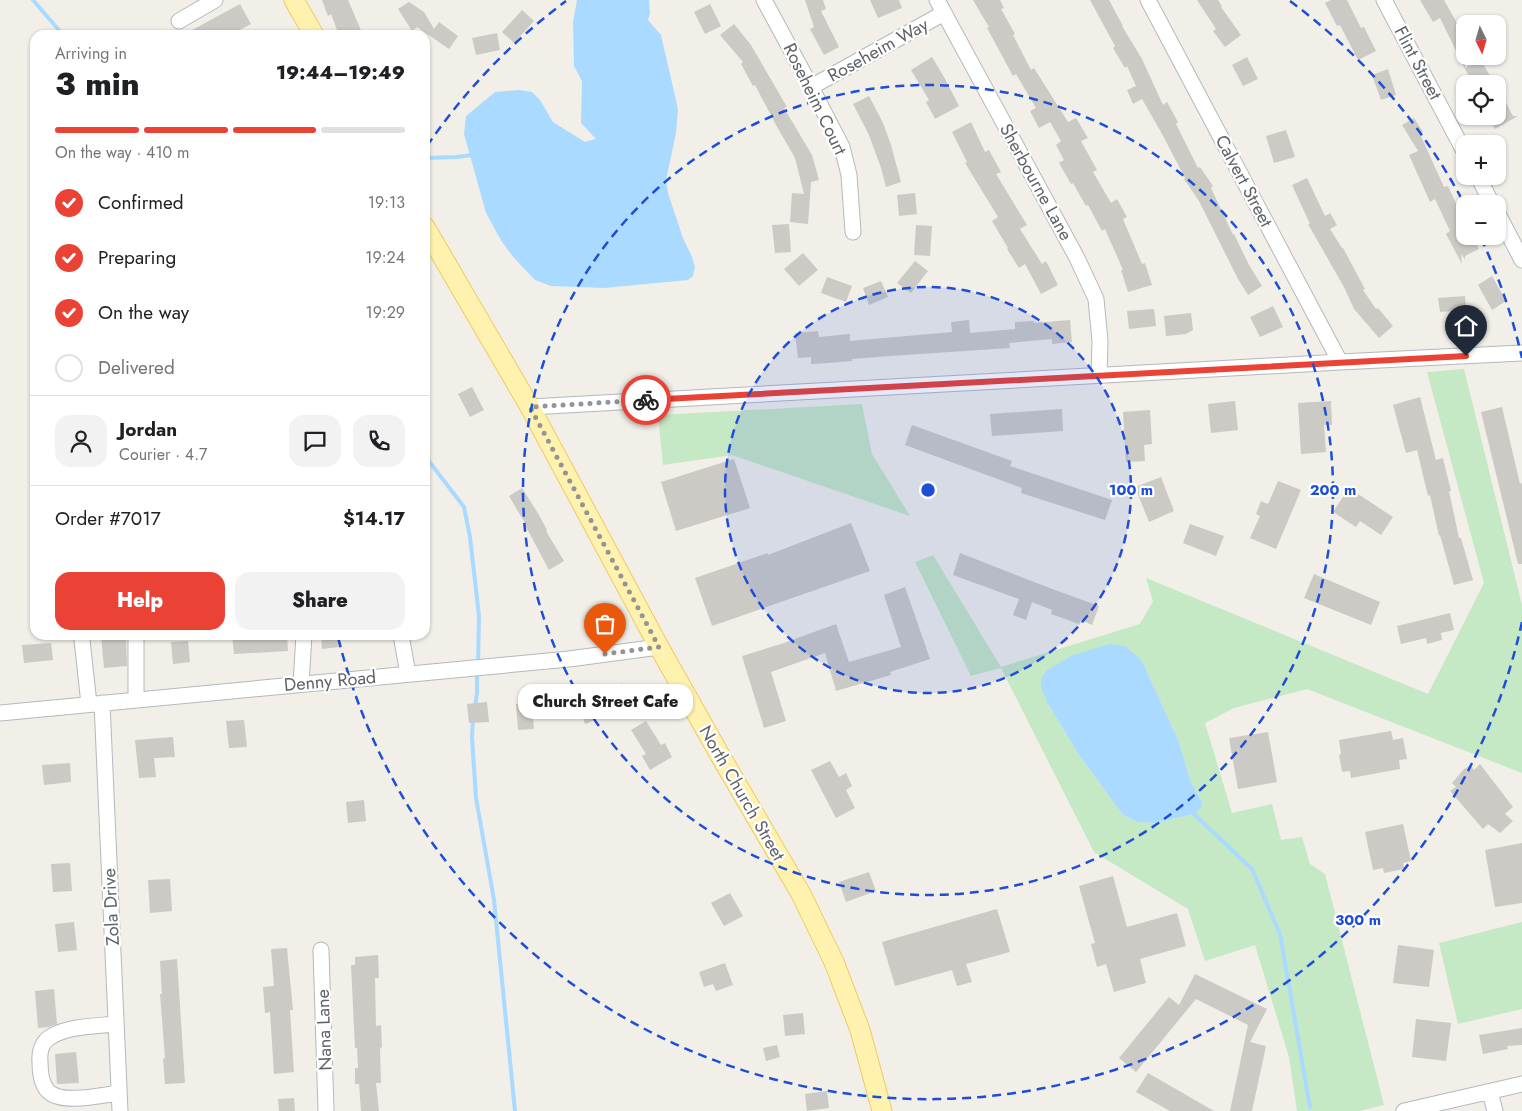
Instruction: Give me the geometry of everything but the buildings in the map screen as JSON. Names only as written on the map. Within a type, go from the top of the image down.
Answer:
[{"type":"main road","points":[[294,0],[311,30]]},
{"type":"main road","name":"North Church Street","points":[[430,235],[530,407],[659,647],[744,798],[801,894],[834,962],[860,1030],[882,1111]]},
{"type":"street","points":[[179,22],[215,0]]},
{"type":"street","name":"Roseheim Court","points":[[764,0],[842,147],[849,175],[853,232]]},
{"type":"street","name":"Calvert Street","points":[[1148,0],[1340,362]]},
{"type":"street","name":"Flint Street","points":[[1384,0],[1456,135]]},
{"type":"street","name":"Roseheim Way","points":[[811,87],[940,7]]},
{"type":"street","name":"Sherbourne Lane","points":[[940,7],[1077,258],[1096,299],[1100,342],[1099,375]]},
{"type":"street","points":[[1506,229],[1522,260]]},
{"type":"street","points":[[530,407],[1522,353]]},
{"type":"street","name":"Zola Drive","points":[[82,640],[95,704],[120,1111]]},
{"type":"street","points":[[136,640],[136,700]]},
{"type":"street","points":[[301,684],[304,640]]},
{"type":"street","points":[[402,640],[408,674]]},
{"type":"street","name":"Denny Road","points":[[0,713],[568,659],[659,647]]},
{"type":"street","name":"Nana Lane","points":[[321,950],[326,1111]]},
{"type":"street","points":[[116,1024],[70,1030],[52,1036],[43,1044],[39,1055],[42,1079],[48,1091],[54,1096],[72,1098],[119,1093]]},
{"type":"street","points":[[1404,1111],[1522,1084]]},
{"type":"street","points":[[1490,1092],[1495,1111]]},
{"type":"green space","points":[[1464,369],[1522,605],[1522,773],[1307,689],[1234,708],[1205,723],[1232,813],[1272,804],[1281,840],[1302,837],[1310,864],[1325,874],[1384,1105],[1359,1111],[1297,1111],[1289,1057],[1255,945],[1205,961],[1188,909],[1094,852],[1001,668],[971,676],[915,562],[933,555],[1001,667],[1140,624],[1153,601],[1146,578],[1428,694],[1484,583],[1427,372]],"holes":[[[1142,661],[1179,742],[1190,780],[1201,800],[1194,814],[1154,823],[1137,822],[1123,815],[1079,755],[1048,704]]]},
{"type":"green space","points":[[862,404],[872,454],[910,516],[732,455],[663,465],[658,415]]},
{"type":"green space","points":[[1522,922],[1522,1009],[1458,1024],[1439,943]]},
{"type":"water","points":[[577,0],[649,0],[650,13],[648,20],[661,35],[678,109],[676,133],[666,180],[668,193],[683,238],[695,267],[693,276],[688,280],[604,288],[551,286],[535,280],[515,259],[502,242],[486,213],[464,134],[466,116],[495,92],[519,90],[532,92],[540,100],[553,122],[585,142],[596,139],[581,123],[582,81],[574,66],[573,22]]},
{"type":"water","points":[[1109,644],[1125,646],[1142,661],[1179,742],[1190,780],[1201,800],[1202,807],[1194,814],[1154,823],[1137,822],[1123,815],[1079,755],[1048,704],[1041,687],[1041,679],[1046,671],[1071,656]]},
{"type":"waterway","points":[[33,0],[59,30]]},
{"type":"waterway","points":[[430,158],[473,155]]},
{"type":"waterway","points":[[430,463],[464,507],[470,537],[479,616],[478,664]]},
{"type":"waterway","points":[[475,707],[477,671]]},
{"type":"waterway","points":[[473,718],[472,737],[476,798],[494,900],[515,1111]]},
{"type":"waterway","points":[[1194,814],[1252,869],[1280,934],[1310,1107]]},
{"type":"way so far","points":[[605,654],[659,647],[530,407],[646,400]]},
{"type":"place","name":"Church Street Cafe","points":[[605,654]]},
{"type":"route","points":[[646,400],[1466,356]]}]
